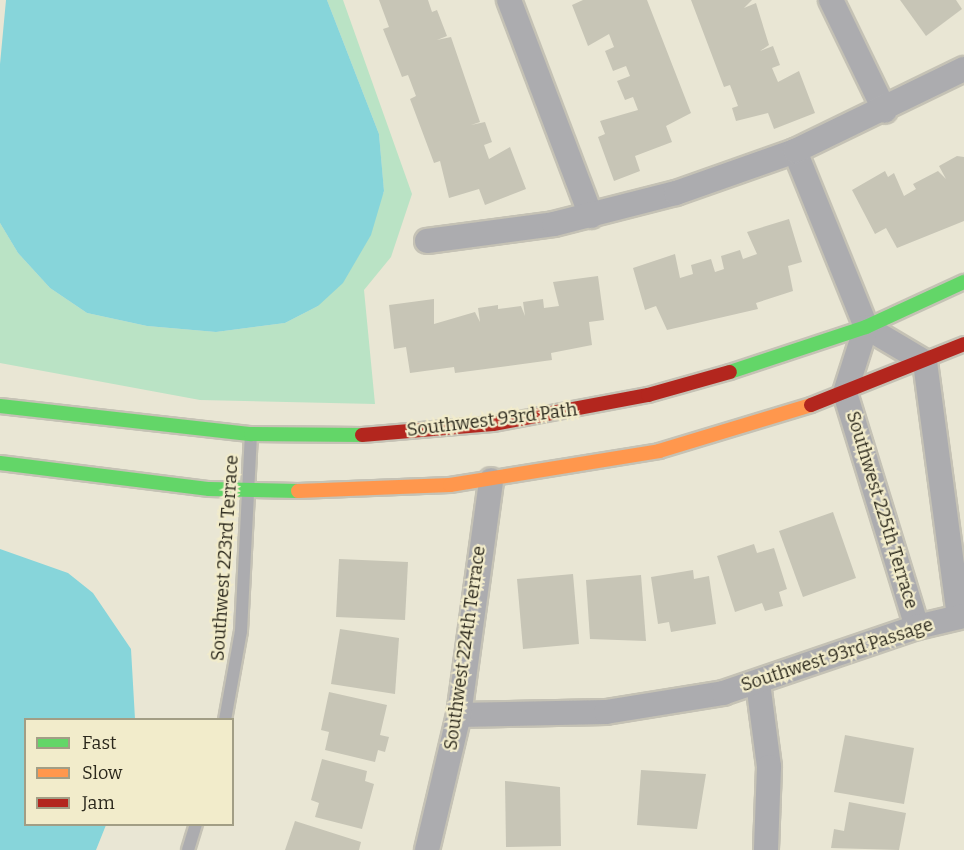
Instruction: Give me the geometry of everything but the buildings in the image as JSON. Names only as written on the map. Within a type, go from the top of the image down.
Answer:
[{"type":"street","points":[[509,0],[591,216]]},
{"type":"street","points":[[831,0],[885,111]]},
{"type":"street","points":[[427,241],[591,216],[676,193],[795,151],[885,111],[964,69]]},
{"type":"street","points":[[795,151],[866,327],[925,362]]},
{"type":"street","name":"Southwest 93rd Path","points":[[0,406],[251,434],[387,433],[545,416],[692,384],[866,327],[964,282]]},
{"type":"street","name":"Southwest 225th Terrace","points":[[866,327],[845,393],[917,627]]},
{"type":"street","points":[[0,463],[156,484],[250,490],[379,490],[491,480],[659,451],[845,393],[964,344]]},
{"type":"street","points":[[925,362],[961,616]]},
{"type":"street","name":"Southwest 224th Terrace","points":[[427,850],[459,715],[491,480]]},
{"type":"street","name":"Southwest 93rd Passage","points":[[459,715],[606,712],[758,683],[917,627],[961,616]]},
{"type":"street","points":[[758,683],[770,767],[766,850]]},
{"type":"lane","name":"Southwest 223rd Terrace","points":[[225,718],[241,631],[250,490],[251,434]]},
{"type":"lane","points":[[188,850],[196,826]]},
{"type":"green space","points":[[327,0],[343,0],[412,194],[391,257],[364,290],[375,404],[200,400],[0,363],[0,223],[18,253],[50,288],[87,313],[147,326],[216,332],[285,323],[318,306],[384,192],[379,134]]},
{"type":"water","points":[[6,0],[327,0],[379,134],[384,191],[371,235],[343,283],[318,306],[285,323],[216,332],[147,326],[87,313],[50,288],[18,253],[0,223],[0,64]]},
{"type":"water","points":[[0,549],[68,573],[93,593],[131,649],[135,718],[24,718],[24,826],[106,826],[96,850],[0,850]]},
{"type":"traffic: fast","points":[[730,372],[866,327],[964,282]]},
{"type":"traffic: fast","points":[[0,406],[251,434],[362,435]]},
{"type":"traffic: fast","points":[[0,463],[209,489],[298,491]]},
{"type":"traffic: slow","points":[[298,491],[450,485],[659,451],[811,405]]},
{"type":"traffic: jam","points":[[811,405],[964,344]]},
{"type":"traffic: jam","points":[[362,435],[493,424],[648,395],[730,372]]}]
